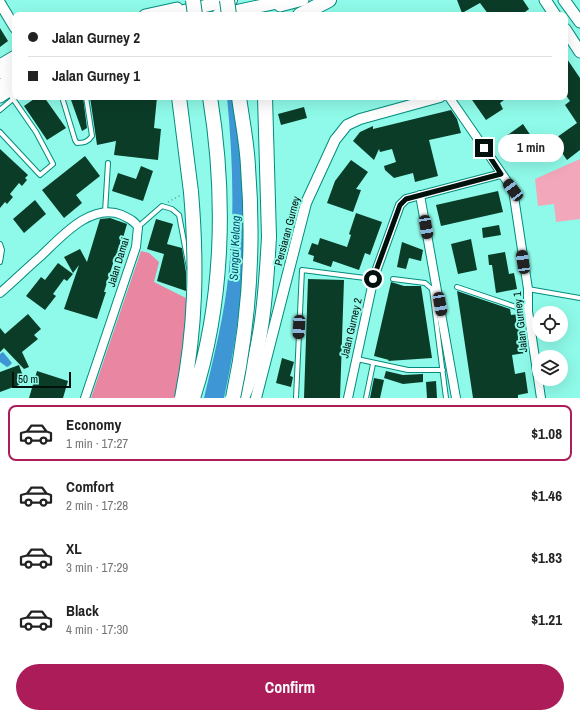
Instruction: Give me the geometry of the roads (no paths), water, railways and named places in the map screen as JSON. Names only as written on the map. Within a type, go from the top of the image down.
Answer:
[{"type":"highway","points":[[227,0],[229,12]]},
{"type":"highway","points":[[306,12],[329,0]]},
{"type":"highway","points":[[179,100],[191,192],[195,242],[196,287],[191,341],[182,398]]},
{"type":"highway","points":[[193,398],[202,371],[210,333],[220,236],[218,158],[210,100]]},
{"type":"highway","points":[[233,398],[246,323],[250,240],[248,165],[239,100]]},
{"type":"highway","points":[[242,398],[259,340],[265,294],[269,236],[265,100]]},
{"type":"main road","points":[[160,12],[194,5],[208,0]]},
{"type":"main road","points":[[180,12],[231,0]]},
{"type":"main road","points":[[232,12],[289,0]]},
{"type":"main road","points":[[256,12],[303,0]]},
{"type":"main road","points":[[564,0],[580,22]]},
{"type":"main road","points":[[568,34],[580,52]]},
{"type":"main road","points":[[0,67],[12,58]]},
{"type":"main road","points":[[0,67],[12,64]]},
{"type":"main road","points":[[7,92],[12,82]]},
{"type":"street","points":[[0,3],[12,23]]},
{"type":"street","name":"Persiaran Gurney","points":[[256,398],[306,203],[335,140],[347,125],[360,119],[429,100]]},
{"type":"street","name":"Jalan Gurney 1","points":[[451,100],[513,190],[528,289],[528,311],[541,398]]},
{"type":"street","name":"Jalan Gurney 2","points":[[348,398],[373,279],[400,205],[406,199],[501,174]]},
{"type":"street","points":[[420,195],[456,398]]},
{"type":"street","points":[[0,293],[72,228],[89,217],[105,212]]},
{"type":"street","name":"Jalan Damai","points":[[85,398],[136,247],[138,227],[134,221],[115,212],[105,212]]},
{"type":"lane","points":[[0,110],[7,92]]},
{"type":"lane","points":[[0,132],[40,175],[53,164],[36,132],[13,100]]},
{"type":"lane","points":[[63,100],[77,143],[88,141],[92,136],[86,100]]},
{"type":"lane","points":[[105,212],[108,163]]},
{"type":"lane","points":[[138,227],[162,206],[172,209],[179,215],[190,273]]},
{"type":"lane","points":[[0,244],[2,250],[0,262]]},
{"type":"lane","points":[[296,398],[302,270],[373,279]]},
{"type":"lane","points":[[393,279],[425,283],[432,289],[446,398]]},
{"type":"lane","points":[[457,287],[528,311]]},
{"type":"lane","points":[[528,289],[580,298]]},
{"type":"lane","points":[[355,359],[373,364],[408,370],[443,370]]},
{"type":"lane","points":[[366,398],[373,364]]},
{"type":"water","name":"Sungai Kelang","points":[[227,100],[237,100],[243,168],[245,218],[241,295],[234,347],[224,398],[204,398],[222,318],[230,263],[232,235],[232,180]]},
{"type":"water","points":[[3,352],[12,363],[7,367],[0,362],[0,354]]}]
